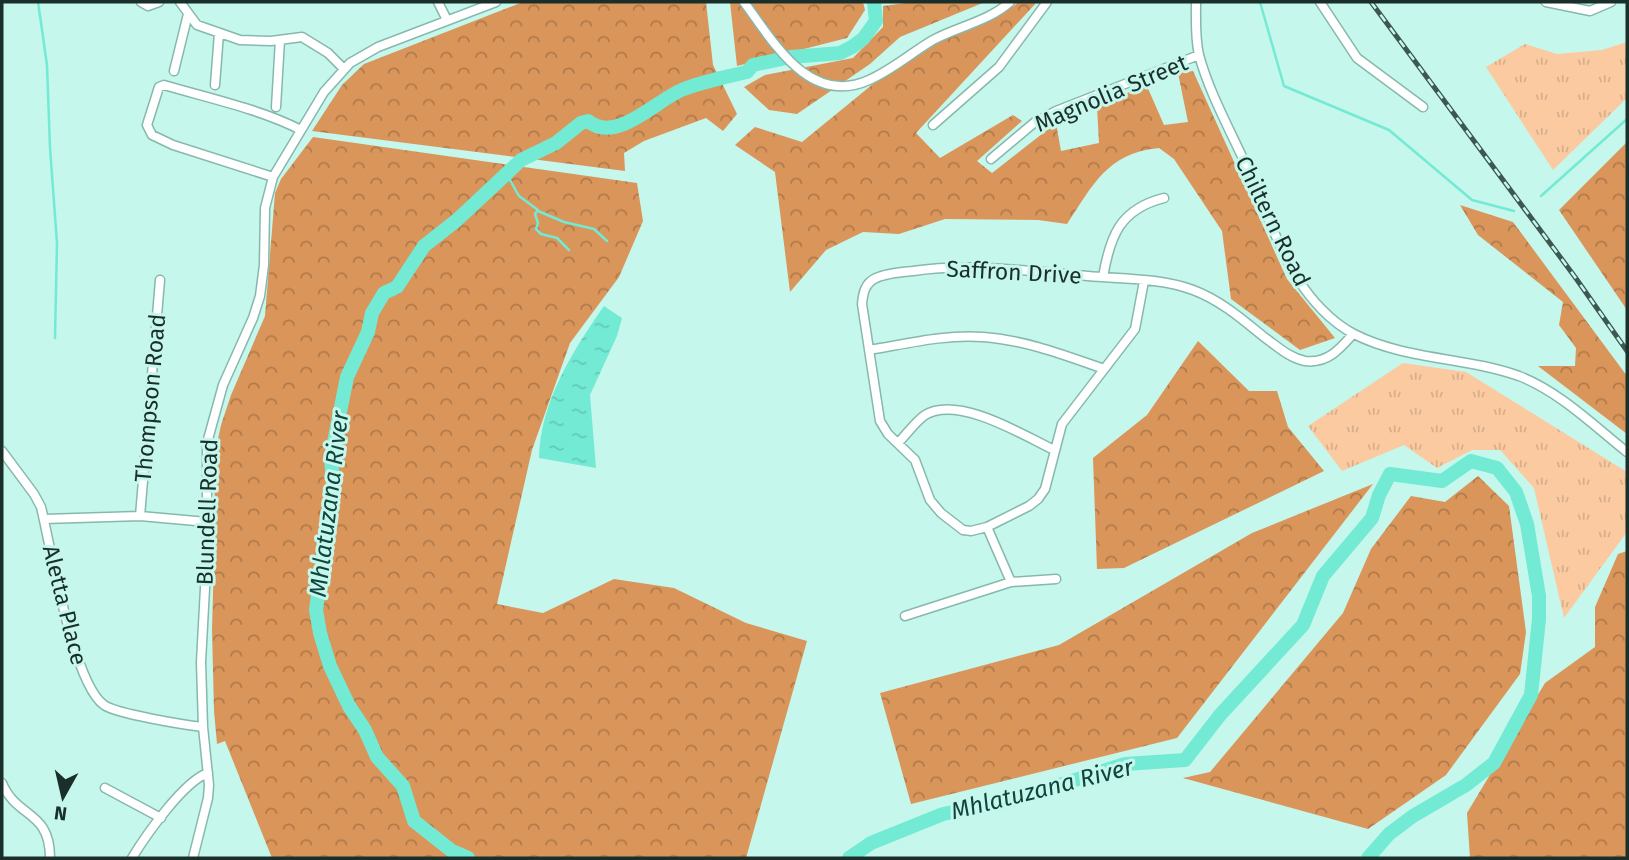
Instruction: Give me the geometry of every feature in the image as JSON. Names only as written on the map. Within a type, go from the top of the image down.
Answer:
[{"type":"street","points":[[141,2],[148,6],[159,2]]},
{"type":"street","points":[[180,2],[197,25],[240,40],[302,37],[328,53],[344,69]]},
{"type":"street","points":[[438,2],[447,20]]},
{"type":"street","name":"Blundell Road","points":[[193,858],[208,798],[201,662],[207,522],[206,443],[223,385],[260,296],[264,265],[265,208],[273,177],[324,92],[344,69],[377,47],[496,2]]},
{"type":"street","points":[[744,2],[779,50],[799,71],[815,80],[831,84],[865,82],[939,37],[986,17],[1010,2]]},
{"type":"street","points":[[933,125],[999,67],[1048,2]]},
{"type":"street","name":"Chiltern Road","points":[[1196,2],[1199,55],[1214,93],[1298,279],[1324,311],[1353,334],[1394,348],[1495,369],[1520,377],[1557,396],[1627,452]]},
{"type":"street","points":[[1320,2],[1357,58],[1423,107]]},
{"type":"street","points":[[1546,2],[1583,11],[1596,10],[1611,2]]},
{"type":"street","points":[[174,71],[188,14]]},
{"type":"street","points":[[215,85],[219,33]]},
{"type":"street","points":[[276,107],[280,40]]},
{"type":"street","name":"Magnolia Street","points":[[991,159],[1045,117],[1092,95],[1199,55]]},
{"type":"street","points":[[273,177],[173,145],[152,135],[147,125],[159,87],[164,85],[187,92],[300,130]]},
{"type":"street","points":[[1103,277],[1111,242],[1127,218],[1140,205],[1164,198]]},
{"type":"street","name":"Saffron Drive","points":[[987,527],[963,530],[942,513],[930,500],[915,460],[883,429],[863,296],[870,282],[884,275],[965,266],[1181,286],[1209,297],[1296,359],[1307,361],[1324,359],[1341,348],[1353,334]]},
{"type":"street","name":"Thompson Road","points":[[140,516],[160,280]]},
{"type":"street","points":[[1011,582],[987,527],[1038,499],[1048,481],[1062,424],[1135,329],[1144,281]]},
{"type":"street","points":[[869,350],[933,339],[980,337],[1028,344],[1104,369]]},
{"type":"street","points":[[898,443],[927,414],[953,409],[984,417],[1054,450]]},
{"type":"street","name":"Aletta Place","points":[[2,451],[34,494],[44,519],[75,651],[84,677],[95,696],[102,704],[116,710],[204,727]]},
{"type":"street","points":[[44,519],[140,516],[207,522]]},
{"type":"street","points":[[905,616],[1011,582],[1056,579]]},
{"type":"street","points":[[132,858],[161,818],[199,776],[208,773]]},
{"type":"street","points":[[2,783],[13,803],[40,822],[48,838],[50,858]]},
{"type":"street","points":[[105,788],[161,818]]},
{"type":"green space","points":[[523,2],[706,2],[713,65],[737,114],[723,131],[706,118],[644,141],[624,153],[625,171],[312,131],[342,85],[364,64]]},
{"type":"green space","points":[[730,2],[863,2],[865,10],[847,38],[737,66]]},
{"type":"green space","points":[[913,2],[985,2],[900,37],[870,64],[797,114],[769,110],[744,87],[765,75],[853,58],[883,27],[883,6]]},
{"type":"green space","points":[[1018,2],[1037,2],[916,133],[940,158],[1013,115],[1022,121],[977,161],[992,173],[1056,123],[1061,151],[1099,143],[1097,107],[1146,84],[1164,125],[1188,122],[1178,73],[1193,71],[1287,279],[1335,338],[1300,350],[1231,299],[1222,231],[1174,159],[1159,148],[1126,156],[1103,173],[1067,224],[1038,220],[945,219],[899,234],[863,232],[826,250],[790,292],[775,172],[735,145],[755,127],[802,142],[873,84],[946,36]]},
{"type":"green space","points":[[1627,42],[1627,98],[1553,170],[1486,67],[1525,44],[1557,54],[1602,50]]},
{"type":"green space","points":[[313,137],[637,183],[643,221],[619,277],[570,343],[532,450],[497,604],[543,613],[614,579],[674,588],[746,623],[807,641],[746,858],[272,858],[225,741],[217,744],[212,630],[214,458],[231,395],[265,316],[275,193],[281,179]]},
{"type":"green space","points":[[1627,142],[1627,310],[1559,210]]},
{"type":"green space","points":[[1460,205],[1513,222],[1627,376],[1627,434],[1538,366],[1575,366],[1576,348],[1559,325],[1563,302],[1478,235]]},
{"type":"green space","points":[[1198,341],[1249,391],[1277,391],[1288,427],[1324,471],[1124,568],[1097,569],[1093,458],[1147,415]]},
{"type":"green space","points":[[1403,363],[1466,372],[1627,472],[1627,532],[1564,618],[1534,488],[1500,450],[1472,450],[1437,468],[1404,445],[1342,471],[1308,426]]},
{"type":"green space","points":[[1478,476],[1509,506],[1526,632],[1520,674],[1446,775],[1368,829],[1183,778],[1210,772],[1343,613],[1371,549],[1411,496],[1445,502]]},
{"type":"green space","points":[[1373,484],[1177,738],[911,804],[880,693],[1059,645],[1252,533]]},
{"type":"green space","points":[[1627,551],[1627,858],[1470,858],[1467,813],[1545,683],[1595,647],[1595,607],[1618,554]]},
{"type":"water","points":[[604,306],[622,318],[617,336],[590,395],[596,468],[539,458],[545,417],[560,378]]},
{"type":"waterway","points":[[38,2],[47,65],[57,243],[55,338]]},
{"type":"waterway","name":"Mhlatuzana River","points":[[468,858],[452,851],[414,821],[403,786],[377,757],[365,730],[349,706],[330,666],[320,633],[316,610],[333,483],[331,457],[347,377],[368,332],[372,313],[384,293],[397,287],[424,246],[457,220],[521,160],[556,143],[581,123],[588,121],[599,127],[624,124],[684,89],[747,72],[753,65],[791,57],[840,53],[863,39],[876,21],[874,2]]},
{"type":"waterway","points":[[1260,2],[1284,86],[1389,130],[1472,200],[1514,211]]},
{"type":"waterway","points":[[1541,196],[1627,119]]},
{"type":"waterway","points":[[506,173],[519,196],[538,210],[535,214],[538,223],[536,229],[541,234],[557,238],[569,250]]},
{"type":"waterway","points":[[538,211],[564,222],[594,229],[607,241]]},
{"type":"waterway","name":"Mhlatuzana River","points":[[849,858],[871,843],[943,814],[1012,800],[1125,764],[1185,760],[1220,715],[1303,625],[1323,576],[1372,518],[1379,495],[1390,474],[1442,481],[1471,461],[1497,468],[1516,492],[1527,524],[1539,596],[1531,695],[1494,763],[1466,785],[1413,816],[1389,834],[1368,858]]},
{"type":"railway","points":[[1371,2],[1627,351]]}]
